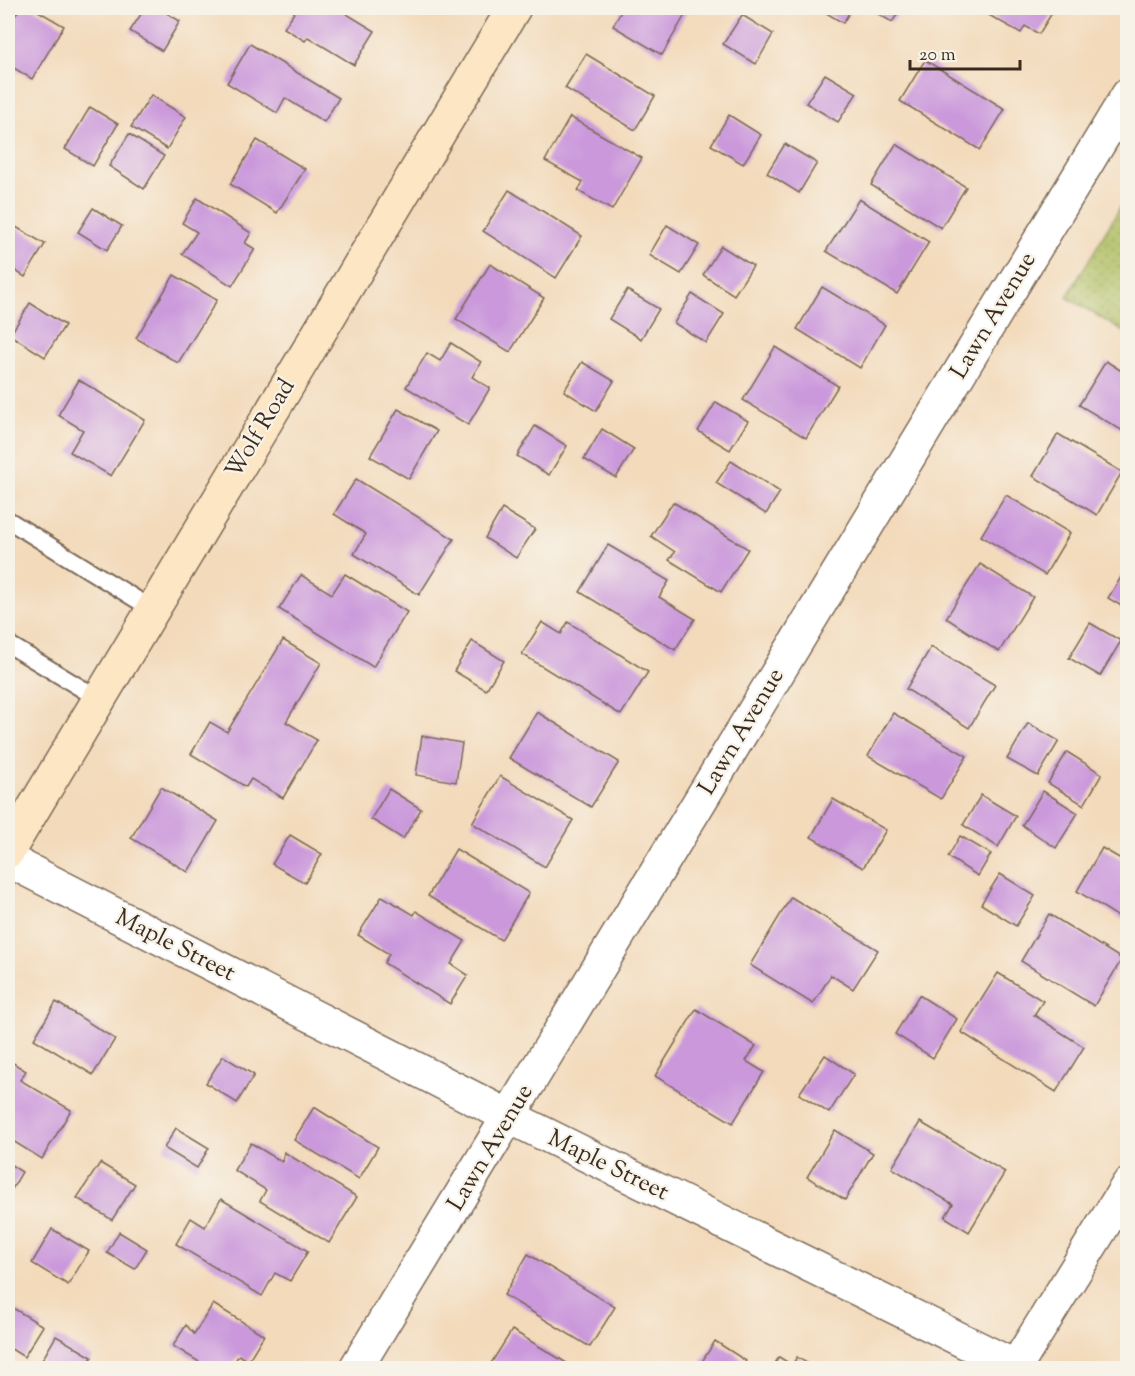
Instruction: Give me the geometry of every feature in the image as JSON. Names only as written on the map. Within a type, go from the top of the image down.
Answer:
[{"type":"main road","name":"Wolf Road","points":[[8,851],[514,8]]},
{"type":"street","name":"Lawn Avenue","points":[[356,1368],[1128,95]]},
{"type":"street","name":"Maple Street","points":[[8,860],[510,1117],[1016,1368]]},
{"type":"street","points":[[1016,1368],[1128,1185]]},
{"type":"lane","points":[[8,520],[152,609]]},
{"type":"lane","points":[[8,644],[99,699]]},
{"type":"green space","points":[[1127,196],[1127,334],[1067,297]]},
{"type":"building","points":[[20,8],[33,8],[64,26],[32,79],[14,68],[8,78],[8,16],[13,19]]},
{"type":"building","points":[[145,8],[158,8],[180,21],[162,51],[130,31]]},
{"type":"building","points":[[297,8],[326,10],[337,8],[375,31],[354,65],[308,37],[305,41],[284,28]]},
{"type":"building","points":[[623,8],[689,8],[662,55],[613,26]]},
{"type":"building","points":[[818,8],[852,8],[843,23]]},
{"type":"building","points":[[868,8],[902,8],[892,22]]},
{"type":"building","points":[[976,8],[1055,8],[1039,34],[1025,26],[1021,33]]},
{"type":"building","points":[[742,15],[773,34],[756,64],[723,44]]},
{"type":"building","points":[[250,44],[339,98],[324,122],[285,98],[277,113],[227,83]]},
{"type":"building","points":[[586,54],[655,96],[635,130],[565,88]]},
{"type":"building","points":[[925,60],[1005,109],[980,150],[900,101]]},
{"type":"building","points":[[825,74],[857,93],[838,122],[806,103]]},
{"type":"building","points":[[151,95],[186,117],[167,149],[131,127]]},
{"type":"building","points":[[90,107],[118,124],[93,166],[65,149]]},
{"type":"building","points":[[729,115],[761,135],[743,164],[711,145]]},
{"type":"building","points":[[570,117],[642,158],[612,210],[578,191],[583,182],[545,161]]},
{"type":"building","points":[[129,134],[164,156],[144,189],[109,166]]},
{"type":"building","points":[[257,140],[305,169],[277,213],[230,184]]},
{"type":"building","points":[[785,144],[817,163],[799,193],[767,173]]},
{"type":"building","points":[[896,144],[966,187],[941,228],[871,185]]},
{"type":"building","points":[[509,190],[582,236],[556,278],[483,231]]},
{"type":"building","points":[[197,198],[251,233],[245,243],[255,249],[232,286],[182,254],[197,232],[182,223]]},
{"type":"building","points":[[859,199],[929,242],[897,294],[826,251]]},
{"type":"building","points":[[93,208],[122,226],[107,250],[78,232]]},
{"type":"building","points":[[9,223],[45,244],[25,277],[8,266]]},
{"type":"building","points":[[667,225],[699,245],[681,274],[649,255]]},
{"type":"building","points":[[721,246],[753,266],[734,295],[703,275]]},
{"type":"building","points":[[490,264],[544,298],[510,352],[456,319]]},
{"type":"building","points":[[174,275],[217,300],[178,363],[136,338]]},
{"type":"building","points":[[822,287],[885,325],[860,368],[797,329]]},
{"type":"building","points":[[627,290],[659,309],[641,339],[609,319]]},
{"type":"building","points":[[692,294],[724,314],[706,343],[674,323]]},
{"type":"building","points":[[30,303],[65,325],[45,357],[10,335]]},
{"type":"building","points":[[451,343],[481,362],[472,377],[490,388],[468,425],[406,387],[427,353],[440,361]]},
{"type":"building","points":[[775,347],[838,386],[806,438],[743,400]]},
{"type":"building","points":[[1106,361],[1128,375],[1128,434],[1079,405]]},
{"type":"building","points":[[582,362],[614,381],[596,411],[564,391]]},
{"type":"building","points":[[79,380],[145,420],[111,476],[70,452],[83,430],[58,415]]},
{"type":"building","points":[[716,402],[748,421],[730,450],[698,431]]},
{"type":"building","points":[[398,409],[437,431],[409,479],[370,456]]},
{"type":"building","points":[[535,426],[567,446],[549,475],[517,456]]},
{"type":"building","points":[[602,429],[634,449],[616,478],[584,459]]},
{"type":"building","points":[[1058,434],[1122,472],[1097,515],[1033,476]]},
{"type":"building","points":[[731,461],[780,492],[766,514],[716,483]]},
{"type":"building","points":[[356,479],[454,539],[419,595],[354,554],[366,534],[334,514]]},
{"type":"building","points":[[1006,495],[1070,533],[1045,575],[981,536]]},
{"type":"building","points":[[673,502],[748,549],[721,592],[669,560],[675,552],[651,536]]},
{"type":"building","points":[[502,509],[535,529],[516,558],[485,538]]},
{"type":"building","points":[[608,545],[669,581],[659,597],[695,619],[675,650],[580,592]]},
{"type":"building","points":[[980,564],[1033,597],[999,652],[946,618]]},
{"type":"building","points":[[1128,566],[1128,610],[1108,598]]},
{"type":"building","points":[[345,574],[407,612],[373,667],[279,609],[301,575],[332,594]]},
{"type":"building","points":[[542,622],[561,634],[568,622],[648,672],[621,715],[522,654]]},
{"type":"building","points":[[1090,623],[1121,641],[1100,676],[1069,658]]},
{"type":"building","points":[[283,640],[321,663],[286,722],[317,740],[283,798],[251,779],[246,787],[191,754],[210,722],[227,732]]},
{"type":"building","points":[[472,641],[504,661],[486,690],[454,671]]},
{"type":"building","points":[[931,647],[995,685],[969,728],[906,689]]},
{"type":"building","points":[[537,712],[619,762],[591,807],[509,758]]},
{"type":"building","points":[[893,713],[967,756],[941,799],[868,756]]},
{"type":"building","points":[[1028,723],[1059,741],[1038,776],[1007,759]]},
{"type":"building","points":[[422,736],[462,743],[456,782],[416,775]]},
{"type":"building","points":[[1067,752],[1102,774],[1084,805],[1048,783]]},
{"type":"building","points":[[500,776],[573,820],[545,867],[472,823]]},
{"type":"building","points":[[161,787],[218,821],[188,872],[131,838]]},
{"type":"building","points":[[389,789],[421,809],[403,839],[371,819]]},
{"type":"building","points":[[1043,791],[1078,813],[1056,848],[1022,825]]},
{"type":"building","points":[[981,795],[1016,816],[998,847],[963,825]]},
{"type":"building","points":[[833,799],[886,830],[863,868],[811,837]]},
{"type":"building","points":[[290,835],[322,854],[305,883],[272,864]]},
{"type":"building","points":[[960,836],[991,854],[978,876],[948,857]]},
{"type":"building","points":[[1102,848],[1128,863],[1128,923],[1077,891]]},
{"type":"building","points":[[456,849],[529,893],[501,940],[428,896]]},
{"type":"building","points":[[1000,874],[1035,896],[1016,926],[981,904]]},
{"type":"building","points":[[382,896],[414,915],[416,911],[465,941],[451,964],[468,975],[450,1004],[384,963],[389,954],[358,935]]},
{"type":"building","points":[[791,897],[878,950],[853,989],[831,975],[813,1004],[750,965]]},
{"type":"building","points":[[1049,914],[1122,959],[1094,1006],[1021,961]]},
{"type":"building","points":[[998,973],[1043,1001],[1034,1015],[1084,1047],[1056,1092],[961,1032]]},
{"type":"building","points":[[919,995],[957,1019],[933,1058],[895,1034]]},
{"type":"building","points":[[56,1002],[115,1039],[93,1075],[34,1039]]},
{"type":"building","points":[[696,1009],[756,1046],[746,1061],[764,1072],[733,1123],[655,1076]]},
{"type":"building","points":[[825,1055],[854,1074],[829,1113],[799,1094]]},
{"type":"building","points":[[223,1056],[254,1075],[237,1103],[206,1083]]},
{"type":"building","points":[[10,1061],[26,1071],[20,1080],[71,1110],[42,1159],[8,1138],[8,1065]]},
{"type":"building","points":[[314,1107],[378,1147],[359,1179],[294,1140]]},
{"type":"building","points":[[920,1122],[1005,1172],[969,1232],[945,1217],[953,1204],[892,1168]]},
{"type":"building","points":[[176,1128],[209,1148],[197,1168],[164,1148]]},
{"type":"building","points":[[835,1130],[873,1153],[845,1200],[807,1177]]},
{"type":"building","points":[[251,1143],[282,1162],[284,1152],[357,1197],[329,1243],[260,1201],[266,1190],[234,1170]]},
{"type":"building","points":[[8,1163],[22,1172],[8,1196]]},
{"type":"building","points":[[100,1163],[135,1184],[112,1220],[77,1198]]},
{"type":"building","points":[[221,1199],[308,1251],[290,1281],[275,1273],[262,1296],[176,1244],[191,1218],[205,1227]]},
{"type":"building","points":[[52,1229],[89,1251],[68,1285],[32,1263]]},
{"type":"building","points":[[119,1232],[147,1249],[135,1269],[107,1253]]},
{"type":"building","points":[[528,1254],[615,1307],[590,1347],[504,1295]]},
{"type":"building","points":[[213,1304],[264,1335],[248,1361],[239,1355],[230,1368],[209,1368],[173,1346],[186,1325],[194,1334]]},
{"type":"building","points":[[8,1305],[43,1326],[24,1357],[8,1347]]},
{"type":"building","points":[[512,1330],[575,1368],[488,1368]]},
{"type":"building","points":[[56,1336],[92,1357],[85,1368],[38,1367]]},
{"type":"building","points":[[715,1341],[746,1361],[741,1368],[698,1368]]},
{"type":"building","points":[[779,1357],[792,1365],[797,1357],[815,1368],[772,1368]]}]
